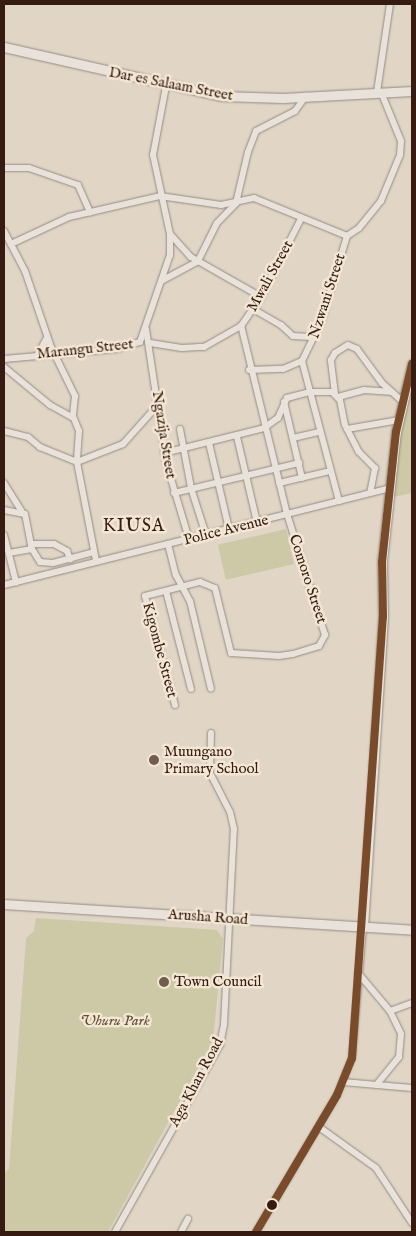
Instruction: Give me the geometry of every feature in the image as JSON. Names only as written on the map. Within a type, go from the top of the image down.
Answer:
[{"type":"main road","name":"Dar es Salaam Street","points":[[4,47],[166,86],[242,98],[412,91]]},
{"type":"main road","name":"Dar es Salaam Street","points":[[400,90],[412,86]]},
{"type":"main road","points":[[363,927],[389,488],[399,420],[412,364]]},
{"type":"main road","name":"Arusha Road","points":[[4,904],[412,930]]},
{"type":"street","points":[[11,244],[56,222],[160,196],[221,204],[236,203],[254,198],[346,236],[359,228],[381,202],[400,155],[400,141],[379,92],[390,4]]},
{"type":"street","name":"Marangu Street","points":[[4,359],[38,354],[134,347],[140,342],[170,256],[170,234],[160,196],[153,154],[166,86]]},
{"type":"street","points":[[163,280],[198,261],[217,223],[236,203],[253,136],[295,111],[306,96]]},
{"type":"street","points":[[4,168],[29,168],[78,185],[90,212]]},
{"type":"street","name":"Mwali Street","points":[[150,343],[182,348],[204,347],[241,326],[261,297],[302,219]]},
{"type":"street","points":[[4,231],[25,271],[47,338],[75,396],[73,418]]},
{"type":"street","points":[[170,234],[185,252],[261,297]]},
{"type":"street","name":"Nzwani Street","points":[[302,361],[315,337],[346,236]]},
{"type":"street","points":[[253,309],[277,322],[293,336],[315,337]]},
{"type":"street","name":"Comoro Street","points":[[183,587],[200,582],[215,588],[231,653],[279,656],[319,646],[325,635],[287,514],[249,370],[241,326]]},
{"type":"street","name":"Ngazija Street","points":[[146,329],[150,343],[164,453],[174,493],[189,539]]},
{"type":"street","points":[[38,354],[47,338]]},
{"type":"street","points":[[370,493],[375,468],[358,452],[347,429],[337,395],[331,360],[339,350],[348,345],[357,349],[392,392],[403,402]]},
{"type":"street","points":[[249,370],[283,369],[302,361],[338,501]]},
{"type":"street","points":[[4,367],[50,405],[73,418],[80,431],[77,462],[96,561]]},
{"type":"street","points":[[284,401],[310,392],[337,395],[364,390],[392,392]]},
{"type":"street","points":[[164,453],[237,437],[264,428],[278,418],[284,401]]},
{"type":"street","points":[[284,401],[302,478]]},
{"type":"street","points":[[4,431],[25,436],[37,445],[77,462],[123,444],[158,405]]},
{"type":"street","points":[[347,429],[399,420]]},
{"type":"street","points":[[180,430],[191,488],[206,535]]},
{"type":"street","points":[[293,438],[320,432]]},
{"type":"street","points":[[237,437],[257,522]]},
{"type":"street","points":[[209,443],[229,529]]},
{"type":"street","points":[[174,493],[245,474],[298,463]]},
{"type":"street","points":[[279,483],[330,471]]},
{"type":"street","points":[[4,483],[27,518],[36,558],[44,564],[94,552]]},
{"type":"street","name":"Police Avenue","points":[[4,585],[389,488]]},
{"type":"street","points":[[4,510],[22,512]]},
{"type":"street","points":[[4,535],[16,582]]},
{"type":"street","points":[[8,553],[54,544],[67,551],[70,559]]},
{"type":"street","points":[[168,544],[176,575],[190,601],[210,689]]},
{"type":"street","points":[[183,587],[166,591],[191,689]]},
{"type":"street","name":"Kigombe Street","points":[[166,591],[145,596],[175,705]]},
{"type":"street","points":[[211,733],[210,773],[230,812],[234,829],[229,918]]},
{"type":"street","name":"Aga Khan Road","points":[[115,1232],[220,1044],[224,1024],[229,918]]},
{"type":"street","points":[[256,1232],[319,1127],[343,1082],[352,1058],[363,927]]},
{"type":"street","points":[[358,973],[390,1011],[401,1034],[401,1052],[390,1071],[376,1085]]},
{"type":"street","points":[[390,1011],[412,1002]]},
{"type":"street","points":[[343,1082],[412,1088]]},
{"type":"street","points":[[319,1127],[376,1168],[412,1223]]},
{"type":"street","points":[[181,1232],[188,1219]]},
{"type":"green space","points":[[412,380],[412,493],[394,497],[400,433]]},
{"type":"green space","points":[[286,529],[294,564],[226,580],[218,545]]},
{"type":"green space","name":"Uhuru Park","points":[[36,918],[217,930],[223,939],[213,1041],[108,1232],[4,1232],[4,1173],[9,1169],[26,938],[34,931]]},
{"type":"transit line","points":[[256,1232],[337,1095],[352,1058],[383,617],[382,562],[396,432],[412,364]]},
{"type":"place","name":"Muungano Primary School","points":[[154,760]]},
{"type":"place","name":"Town Council","points":[[164,982]]},
{"type":"district","name":"KIUSA","points":[[134,527]]}]
